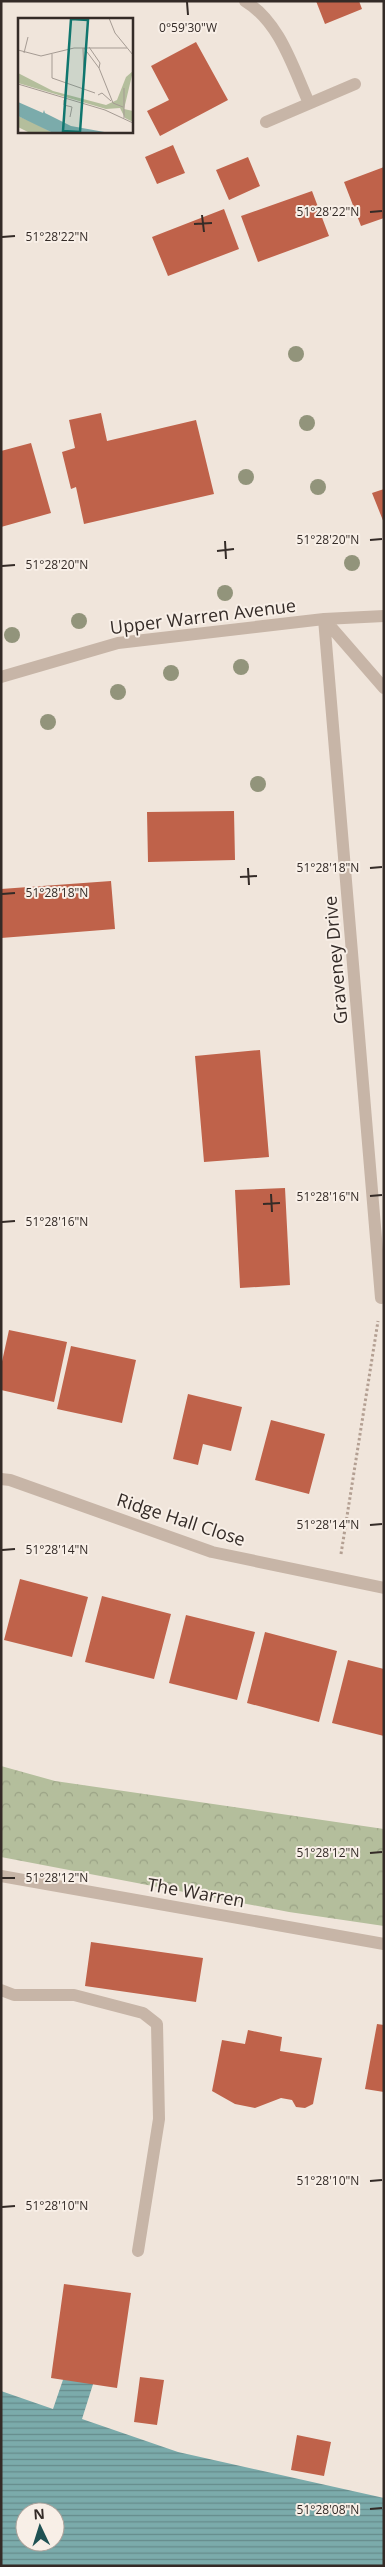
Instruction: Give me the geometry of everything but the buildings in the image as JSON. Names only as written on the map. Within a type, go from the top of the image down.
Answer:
[{"type":"street","points":[[245,1],[268,21],[282,43],[309,104]]},
{"type":"street","points":[[266,122],[355,84]]},
{"type":"street","name":"Upper Warren Avenue","points":[[1,677],[118,643],[324,619],[384,616]]},
{"type":"street","points":[[324,619],[384,688]]},
{"type":"street","name":"Graveney Drive","points":[[324,619],[381,1298]]},
{"type":"street","name":"Ridge Hall Close","points":[[1,1479],[10,1480],[212,1552],[384,1588]]},
{"type":"street","name":"The Warren","points":[[1,1876],[384,1944]]},
{"type":"street","points":[[1,1990],[14,1995],[74,1995],[143,2013],[157,2024],[159,2119],[138,2251]]},
{"type":"path","points":[[338,1578],[381,1298]]},
{"type":"green space","points":[[1,1766],[55,1781],[384,1829],[384,1926],[289,1912],[1,1857]]},
{"type":"water","points":[[66,2371],[94,2381],[82,2419],[178,2452],[384,2498],[384,2566],[1,2566],[1,2391],[53,2409]]}]
